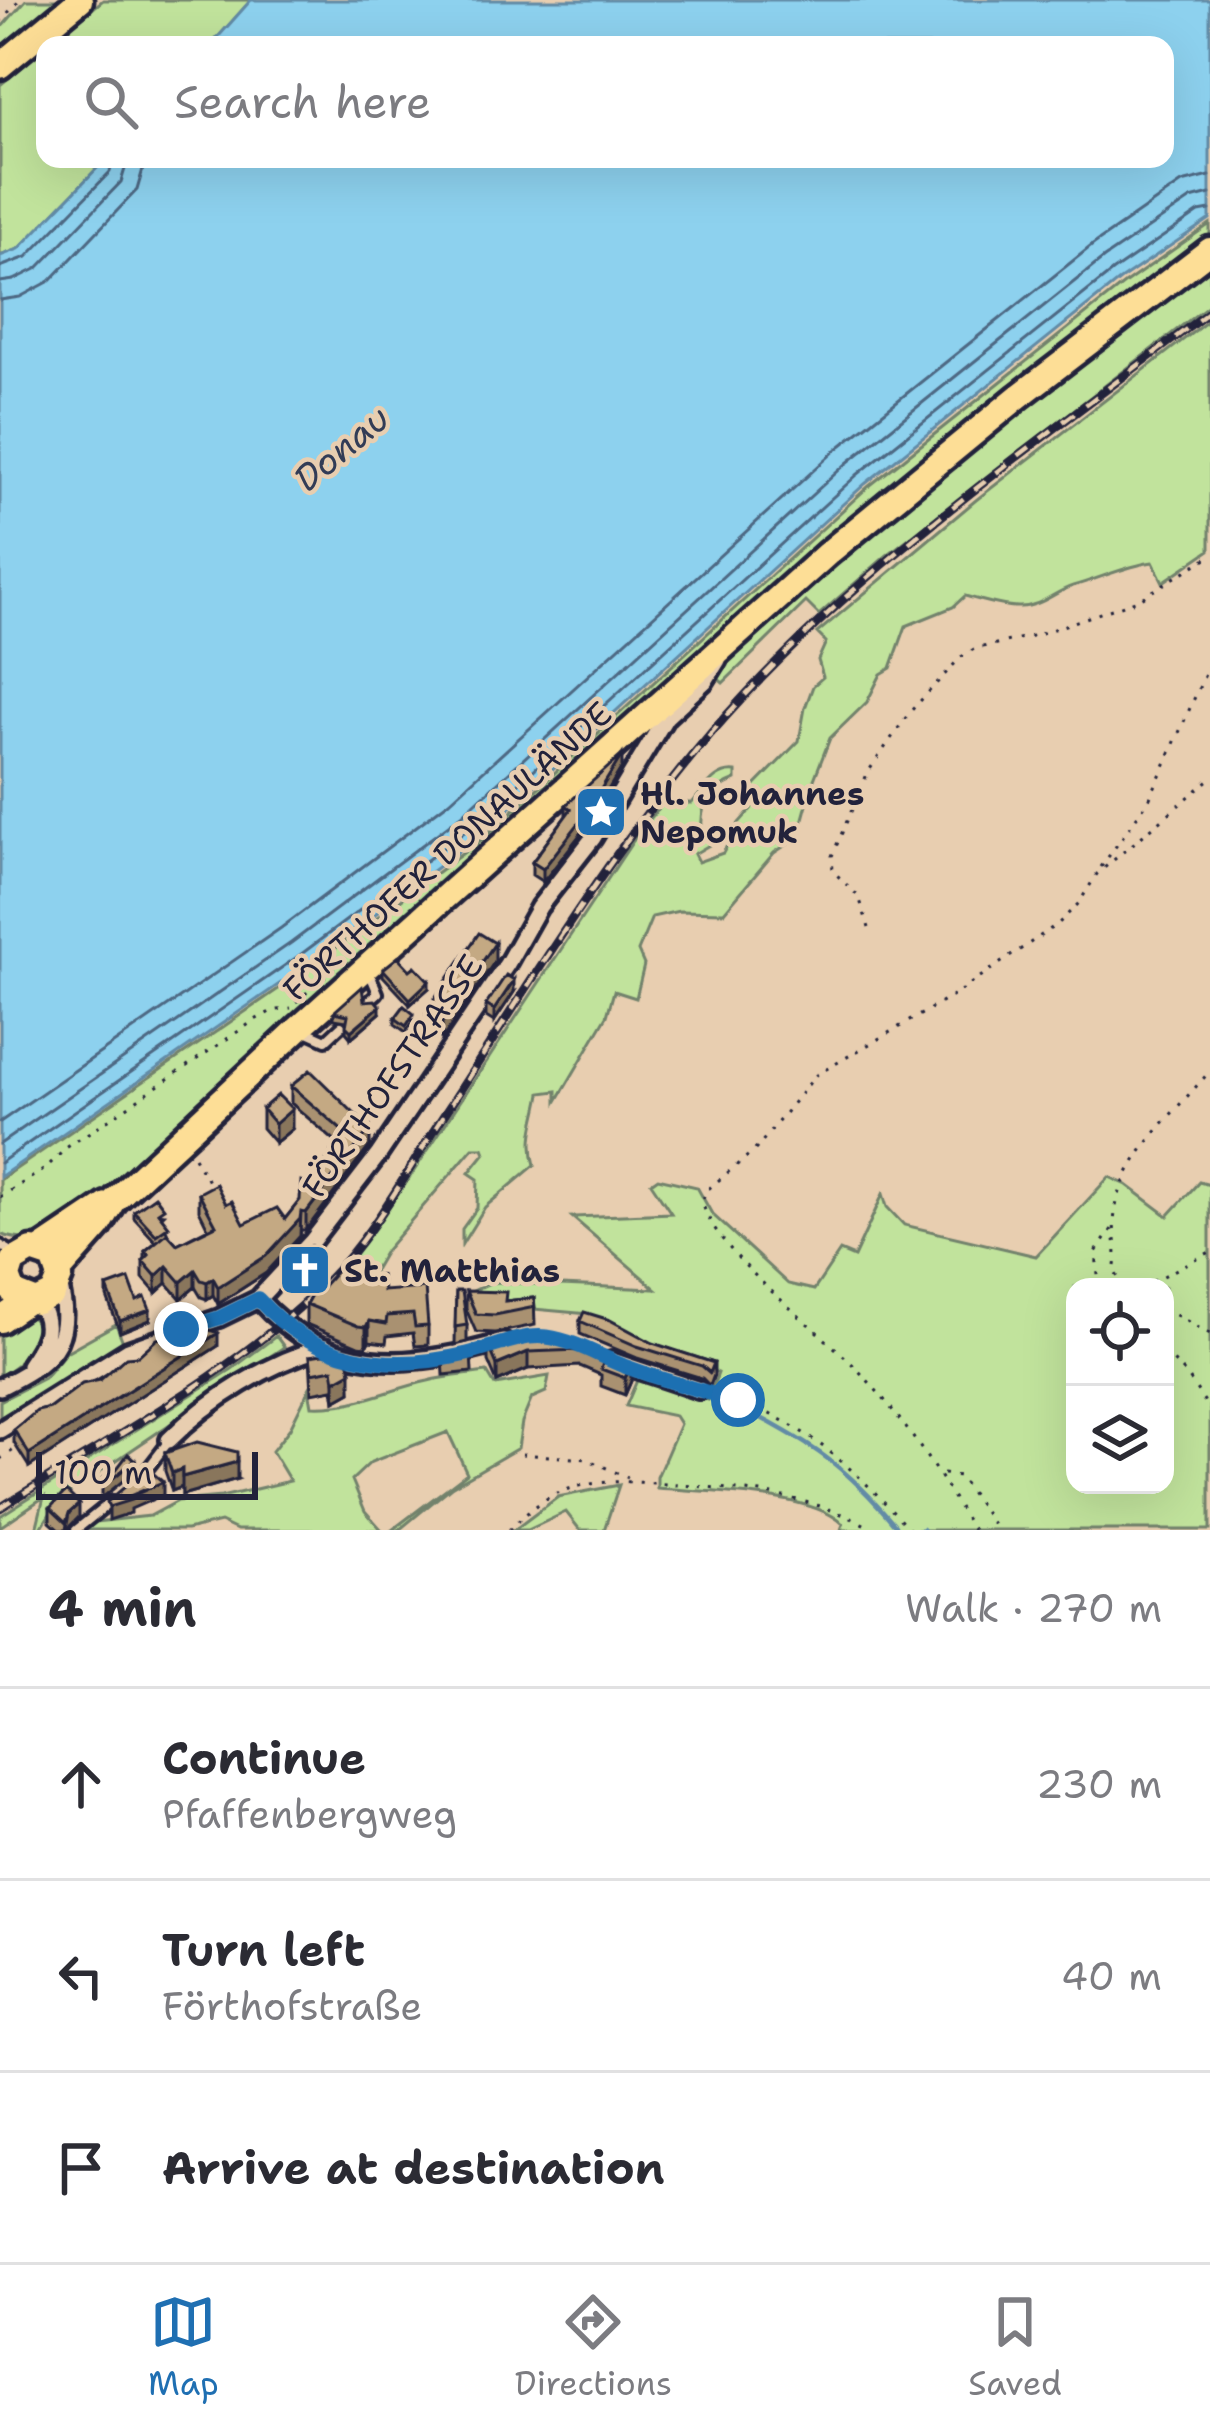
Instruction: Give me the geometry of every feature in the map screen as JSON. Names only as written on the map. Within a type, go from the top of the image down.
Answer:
[{"type":"main road","points":[[36,36],[80,0]]},
{"type":"main road","points":[[0,66],[36,36]]},
{"type":"main road","name":"FÖRTHOFER DONAULÄNDE","points":[[60,1277],[114,1201],[296,1018],[367,967],[827,554],[1018,397],[1210,250]]},
{"type":"main road","name":"FÖRTHOFER DONAULÄNDE","points":[[13,1263],[114,1201]]},
{"type":"main road","points":[[0,1320],[48,1298],[60,1277],[52,1257],[13,1263],[14,1292],[32,1302]]},
{"type":"street","name":"FÖRTHOFSTRASSE","points":[[0,1430],[128,1349],[219,1318],[258,1299],[312,1241],[379,1154],[508,964],[539,907],[593,838],[666,717],[705,681],[729,642]]},
{"type":"street","points":[[0,1387],[50,1357],[63,1336],[60,1277]]},
{"type":"street","points":[[258,1299],[296,1336],[368,1362],[469,1354],[526,1337]]},
{"type":"street","points":[[20,1377],[46,1338],[46,1316],[32,1302]]},
{"type":"street","points":[[170,1440],[185,1424],[284,1361],[325,1348]]},
{"type":"street","points":[[600,1355],[699,1390]]},
{"type":"lane","points":[[367,967],[378,993],[369,1001]]},
{"type":"lane","points":[[296,1018],[326,1040],[341,1026]]},
{"type":"lane","points":[[138,1480],[170,1440]]},
{"type":"lane","points":[[76,1530],[119,1497]]},
{"type":"path","points":[[0,22],[19,0]]},
{"type":"path","points":[[869,928],[859,897],[833,871],[832,856],[868,772],[909,713],[950,668],[974,649],[1036,635],[1138,600],[1210,556]]},
{"type":"path","points":[[974,1530],[938,1473],[861,1373],[766,1286],[712,1226],[702,1202],[707,1190],[756,1149],[815,1075],[951,997],[1079,903],[1149,800],[1210,663]]},
{"type":"path","points":[[1096,874],[1210,778]]},
{"type":"path","points":[[0,1197],[255,1020],[272,1011],[296,1018]]},
{"type":"path","points":[[1118,1278],[1114,1271],[1118,1252],[1114,1227],[1122,1185],[1140,1155],[1210,1071]]},
{"type":"path","points":[[186,1149],[215,1195]]},
{"type":"path","points":[[1098,1278],[1096,1252],[1114,1227]]},
{"type":"path","points":[[1159,1278],[1210,1252]]},
{"type":"path","points":[[1174,1315],[1210,1334]]},
{"type":"path","points":[[1174,1362],[1210,1410]]},
{"type":"path","points":[[699,1390],[738,1400],[825,1444],[910,1530]]},
{"type":"path","points":[[0,1459],[17,1448]]},
{"type":"path","points":[[522,1454],[587,1459],[630,1479]]},
{"type":"path","points":[[938,1473],[959,1477],[997,1530]]},
{"type":"path","points":[[508,1530],[536,1504],[557,1493],[630,1479],[755,1489],[826,1508],[875,1530]]},
{"type":"green space","points":[[26,0],[62,0],[0,51],[0,29]]},
{"type":"green space","points":[[103,0],[251,0],[219,36],[59,36]]},
{"type":"green space","points":[[36,55],[36,168],[97,168],[19,249],[0,256],[0,85]]},
{"type":"green space","points":[[1210,224],[1210,241],[1109,316],[84,1211],[35,1238],[0,1234],[0,1180],[309,968],[482,839],[868,487],[1124,284]]},
{"type":"green space","points":[[1210,259],[1210,304],[886,556],[819,615],[806,602],[723,683],[716,677],[735,646],[832,560]]},
{"type":"green space","points":[[1210,319],[1210,550],[1163,582],[1153,562],[1073,586],[1028,606],[965,596],[953,607],[906,626],[891,668],[881,674],[867,702],[830,738],[798,837],[774,853],[724,912],[679,911],[652,917],[638,951],[644,965],[636,998],[614,991],[607,1016],[557,1101],[557,1091],[541,1093],[532,1137],[535,1165],[485,1207],[462,1244],[462,1229],[477,1208],[478,1179],[469,1173],[485,1153],[483,1148],[473,1148],[385,1251],[367,1282],[341,1274],[667,797],[674,803],[692,803],[717,777],[736,772],[736,780],[714,792],[703,811],[702,828],[716,841],[694,854],[698,862],[723,853],[739,823],[760,799],[758,793],[751,800],[747,794],[799,741],[813,686],[823,677],[818,660],[826,642],[817,633],[976,500]]},
{"type":"green space","points":[[1109,1177],[1168,1216],[1199,1182],[1210,1185],[1210,1530],[841,1530],[843,1524],[807,1505],[657,1488],[657,1477],[680,1424],[675,1416],[626,1406],[638,1378],[708,1400],[718,1373],[589,1314],[490,1305],[471,1292],[492,1282],[656,1289],[572,1217],[671,1213],[651,1183],[658,1178],[697,1187],[712,1214],[788,1284],[814,1290],[840,1251],[854,1257],[883,1194],[887,1207],[904,1225],[1036,1256]]},
{"type":"green space","points":[[29,1315],[37,1323],[32,1348],[0,1376],[0,1326]]},
{"type":"green space","points":[[116,1324],[123,1342],[0,1420],[0,1401],[44,1378],[66,1352]]},
{"type":"green space","points":[[276,1336],[284,1347],[74,1489],[54,1507],[40,1530],[36,1530],[44,1497],[0,1527],[0,1516],[232,1369]]},
{"type":"green space","points":[[487,1372],[495,1385],[549,1376],[546,1392],[532,1398],[518,1448],[451,1487],[399,1530],[392,1530],[467,1473],[448,1432],[371,1462],[352,1480],[365,1511],[382,1530],[237,1530],[220,1522],[187,1530],[80,1530],[86,1523],[150,1516],[178,1501],[221,1497],[290,1481],[272,1451],[290,1428],[309,1389],[312,1406],[327,1406],[435,1379]]},
{"type":"green space","points":[[619,1485],[604,1530],[580,1530],[566,1512],[528,1530],[514,1530],[558,1497]]},
{"type":"water","name":"Donau","points":[[251,0],[1210,0],[1210,219],[1120,280],[865,484],[479,836],[307,965],[0,1177],[0,256],[19,249],[97,168],[1174,168],[1174,36],[219,36]]},
{"type":"building","points":[[622,755],[583,818],[543,869],[532,862],[571,809],[566,805]]},
{"type":"building","points":[[479,933],[495,943],[442,1022],[426,1011]]},
{"type":"building","points":[[398,957],[429,981],[410,999],[383,969]]},
{"type":"building","points":[[506,975],[514,980],[494,1010],[486,1005]]},
{"type":"building","points":[[362,987],[364,1001],[375,1000],[380,1006],[351,1031],[346,1026],[348,1015],[334,1012]]},
{"type":"building","points":[[404,1006],[414,1014],[406,1026],[395,1018]]},
{"type":"building","points":[[310,1070],[370,1129],[306,1213],[301,1212],[266,1256],[218,1287],[213,1278],[201,1280],[195,1270],[181,1282],[167,1266],[156,1276],[143,1261],[149,1255],[145,1251],[167,1233],[177,1244],[216,1225],[199,1193],[216,1184],[244,1224],[277,1208],[285,1219],[300,1200],[301,1181],[314,1184],[346,1134],[291,1086]]},
{"type":"building","points":[[278,1095],[292,1109],[275,1124],[262,1109]]},
{"type":"building","points":[[155,1196],[164,1208],[158,1212],[169,1226],[156,1235],[134,1211]]},
{"type":"building","points":[[311,1246],[319,1255],[303,1271],[292,1267]]},
{"type":"building","points":[[347,1259],[357,1275],[381,1275],[383,1291],[425,1288],[428,1326],[415,1327],[413,1314],[387,1316],[386,1324],[369,1321],[366,1327],[358,1326],[306,1304],[316,1286],[320,1289]]},
{"type":"building","points":[[129,1279],[137,1301],[145,1297],[150,1310],[120,1321],[107,1287]]},
{"type":"building","points":[[456,1291],[462,1291],[467,1325],[455,1327]]},
{"type":"building","points":[[466,1291],[506,1292],[505,1301],[534,1298],[535,1307],[476,1314]]},
{"type":"building","points":[[584,1312],[653,1343],[714,1363],[710,1373],[580,1321]]},
{"type":"building","points":[[196,1325],[218,1333],[29,1454],[14,1430],[37,1411],[50,1408],[82,1384],[100,1380],[157,1339]]},
{"type":"building","points":[[549,1333],[631,1365],[625,1378],[601,1369],[604,1360],[580,1350],[528,1352],[497,1365],[488,1344]]},
{"type":"building","points":[[346,1350],[351,1372],[335,1381],[333,1369],[312,1373],[310,1356]]},
{"type":"building","points":[[471,1353],[472,1358],[444,1362],[443,1358]]},
{"type":"building","points":[[197,1442],[237,1452],[237,1462],[182,1477],[182,1469],[172,1473],[165,1453]]},
{"type":"building","points":[[128,1454],[135,1460],[102,1487],[100,1480]]},
{"type":"building","points":[[147,1468],[163,1482],[109,1507],[107,1502]]},
{"type":"building","points":[[66,1491],[79,1504],[66,1523],[50,1508]]},
{"type":"waterway","points":[[746,1410],[827,1458],[895,1525]]},
{"type":"railway","points":[[0,1508],[213,1375],[327,1281],[388,1203],[604,872],[712,732],[767,672],[887,561],[1210,311]]},
{"type":"place","name":"Hl. Johannes Nepomuk","points":[[601,812]]},
{"type":"place","name":"St. Matthias","points":[[305,1270]]},
{"type":"route","points":[[181,1329],[235,1312],[258,1299],[296,1336],[368,1362],[469,1354],[499,1343],[545,1337],[588,1349],[661,1380],[738,1400]]}]
